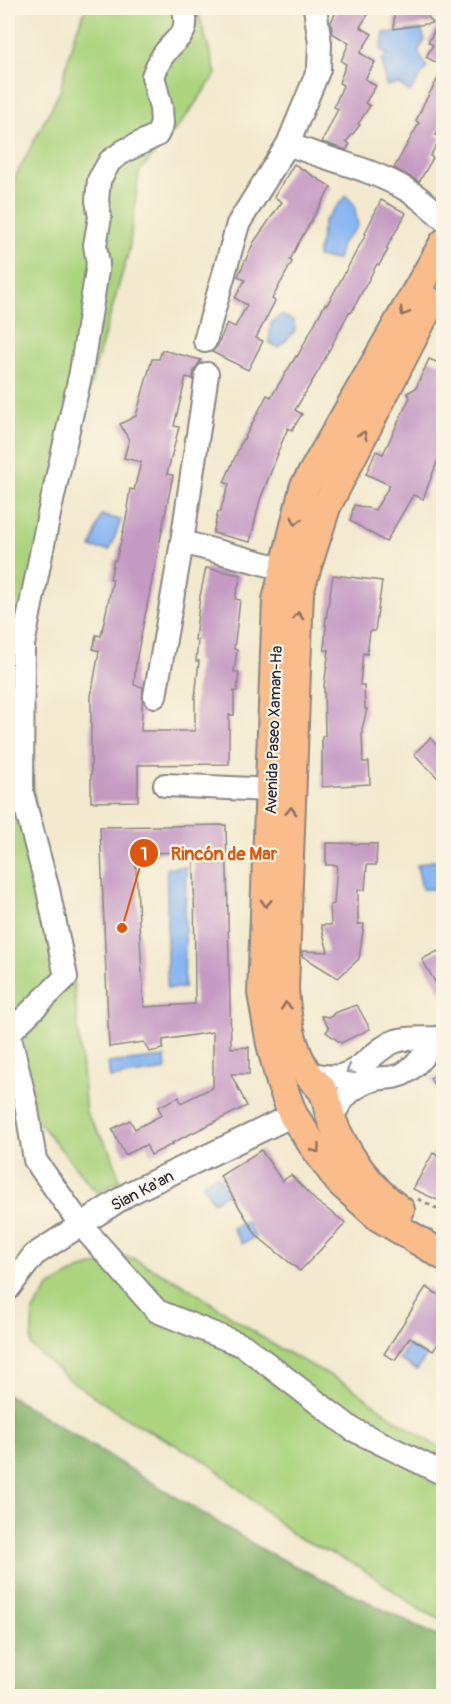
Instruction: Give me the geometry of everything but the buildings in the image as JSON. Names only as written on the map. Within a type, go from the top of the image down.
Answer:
[{"type":"main road","name":"Avenida Paseo Xaman-Ha","points":[[444,243],[321,485],[326,507],[299,591],[286,648],[271,790],[262,993],[282,1042],[322,1090],[348,1174],[406,1215],[444,1234]]},
{"type":"main road","name":"Avenida Paseo Xaman-Ha","points":[[444,278],[321,485],[304,488],[277,600],[286,648],[284,989],[286,1012],[282,1042],[281,1083],[293,1115],[348,1174],[379,1217],[444,1256]]},
{"type":"street","points":[[184,8],[187,24],[177,41],[164,54],[153,76],[161,108],[162,124],[157,135],[124,151],[110,161],[99,180],[97,201],[100,217],[95,245],[98,264],[81,372],[23,645],[22,793],[48,890],[66,977],[9,1033],[26,1104],[35,1160],[81,1225],[157,1311],[244,1346],[352,1429],[444,1474]]},
{"type":"street","points":[[205,341],[238,224],[288,144],[319,69],[320,43],[315,8]]},
{"type":"street","points":[[288,144],[326,159],[366,170],[408,190],[444,219]]},
{"type":"street","points":[[155,696],[182,542],[207,374]]},
{"type":"street","points":[[182,542],[284,569]]},
{"type":"street","points":[[165,785],[271,790]]},
{"type":"street","points":[[307,1073],[329,1077],[342,1076],[355,1069],[375,1052],[397,1041],[441,1037]]},
{"type":"street","points":[[332,1118],[340,1101],[351,1090],[377,1079],[402,1075],[423,1058],[441,1037]]},
{"type":"street","name":"Sian Ka'an","points":[[8,1289],[34,1255],[130,1193],[293,1115]]},
{"type":"path","points":[[8,24],[14,8]]},
{"type":"path","points":[[417,1198],[444,1212]]},
{"type":"green space","points":[[86,8],[197,8],[216,74],[185,118],[139,172],[129,250],[92,378],[36,620],[28,736],[38,832],[73,977],[86,1113],[111,1152],[120,1181],[96,1192],[32,1114],[15,1026],[8,1011],[8,191],[60,91],[74,36]]},
{"type":"green space","points":[[128,1256],[181,1283],[277,1347],[348,1385],[393,1418],[443,1450],[443,1620],[422,1611],[360,1567],[295,1536],[206,1461],[129,1420],[67,1378],[31,1346],[33,1311],[49,1287],[79,1270]]},
{"type":"green space","points":[[8,1395],[265,1551],[443,1639],[443,1696],[8,1696]]},
{"type":"water","points":[[421,29],[425,40],[418,51],[427,67],[410,92],[399,84],[386,86],[382,60],[388,54],[381,50],[384,33]]},
{"type":"water","points":[[346,196],[354,204],[358,226],[341,244],[337,260],[317,257],[324,221]]},
{"type":"water","points":[[281,315],[294,321],[295,331],[279,347],[269,343],[271,323]]},
{"type":"water","points":[[101,515],[121,520],[110,550],[91,548]]},
{"type":"water","points":[[443,858],[443,898],[438,899],[436,889],[422,889],[417,865]]},
{"type":"water","points":[[186,867],[184,988],[167,988],[167,868]]},
{"type":"water","points":[[165,1057],[166,1070],[110,1078],[108,1063]]},
{"type":"water","points":[[217,1175],[228,1193],[213,1202],[202,1183]]},
{"type":"water","points":[[246,1221],[255,1237],[242,1244],[232,1228]]},
{"type":"water","points":[[408,1345],[426,1356],[417,1370],[399,1360]]},
{"type":"place","name":"Rincón de Mar","points":[[122,928]]}]
